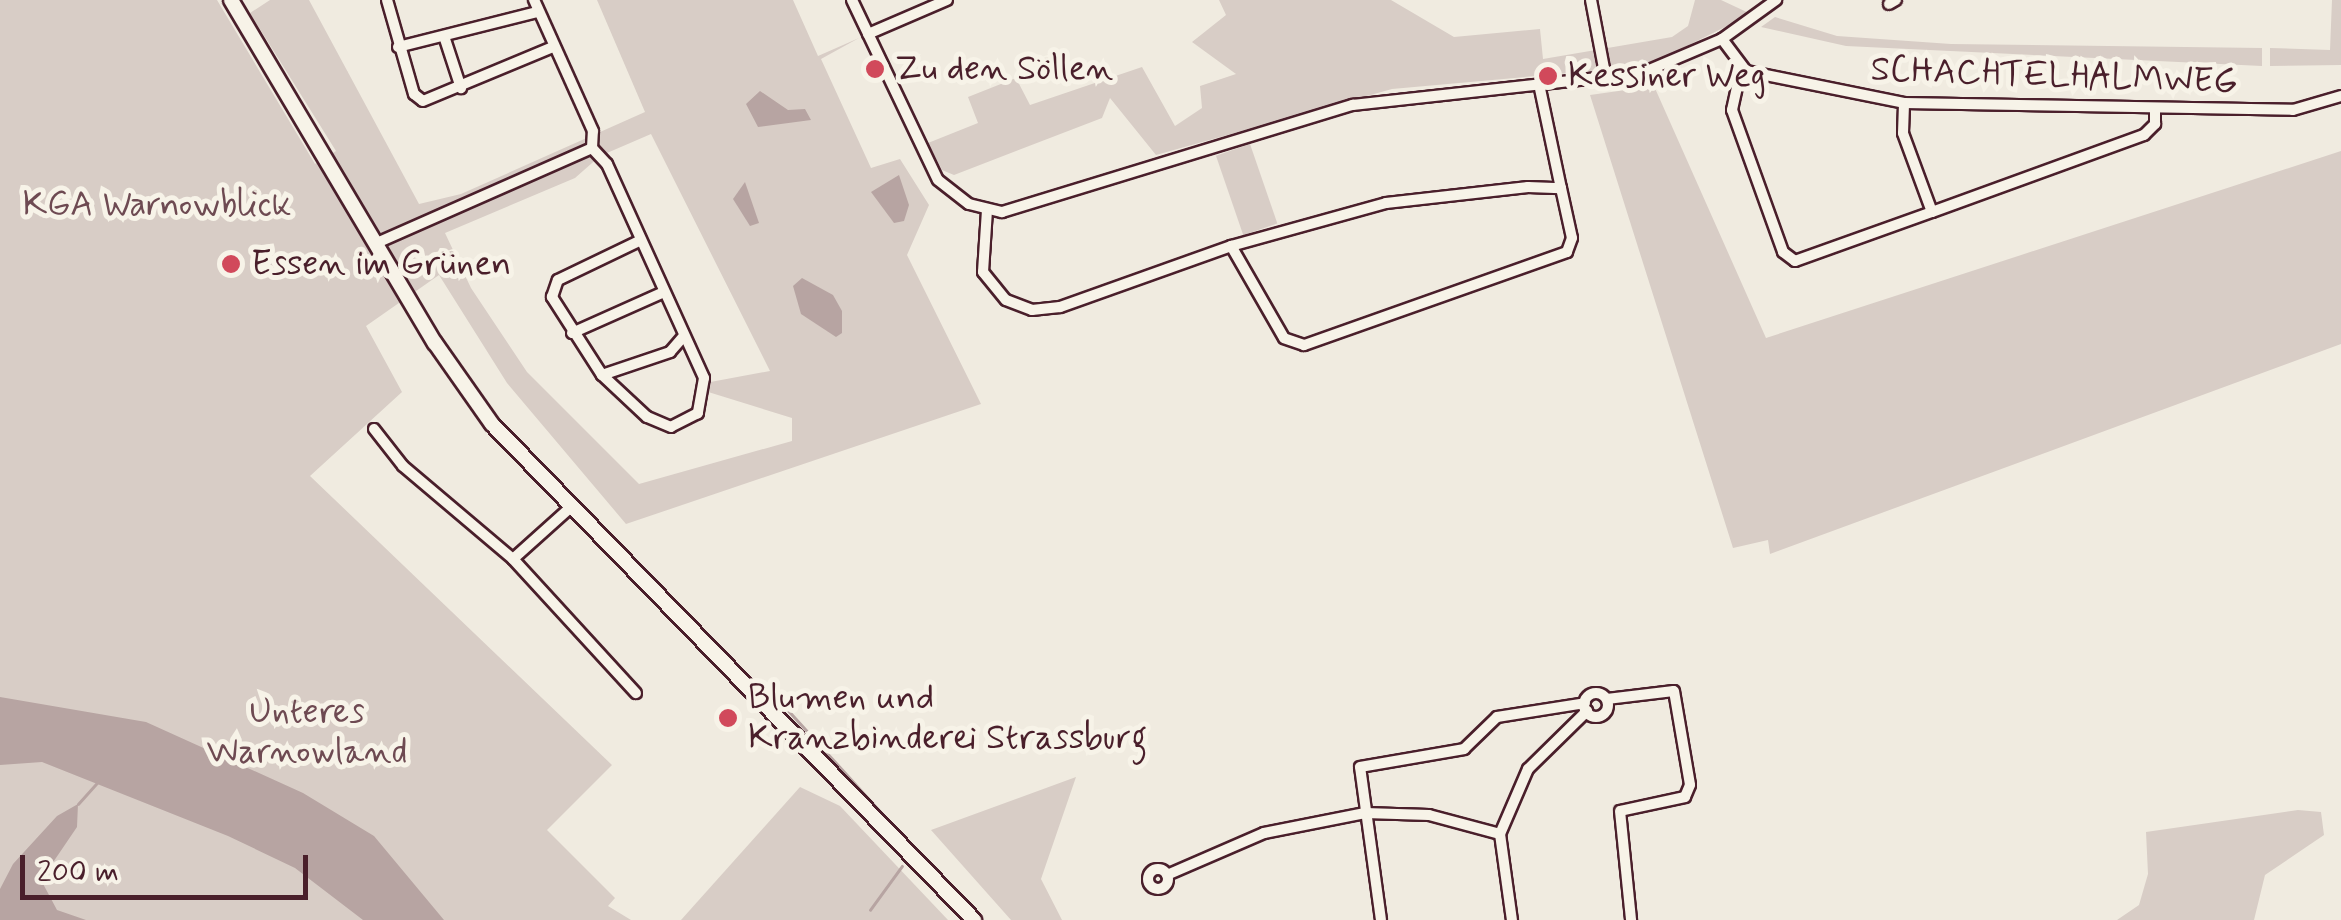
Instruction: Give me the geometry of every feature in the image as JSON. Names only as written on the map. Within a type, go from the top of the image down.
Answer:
[{"type":"main road","points":[[231,0],[466,391],[572,506],[974,920]]},
{"type":"street","points":[[387,0],[414,94],[424,102],[553,47]]},
{"type":"street","points":[[852,0],[938,180],[987,210],[1031,208],[1173,156],[1354,104],[1606,79],[1664,66],[1722,39],[1776,0]]},
{"type":"street","points":[[868,34],[947,0]]},
{"type":"street","points":[[1591,0],[1606,79]]},
{"type":"street","points":[[398,48],[536,6],[593,131],[592,148],[606,164],[705,391],[698,413],[682,424],[647,417],[602,375],[552,297],[554,284],[639,241]]},
{"type":"street","points":[[444,36],[461,88]]},
{"type":"street","points":[[1722,39],[1741,69],[1730,103],[1788,258],[1802,260],[2144,136],[2155,124],[2156,109]]},
{"type":"street","name":"SCHACHTELHALMWEG","points":[[1741,69],[1804,88],[1904,103],[2293,110],[2341,96]]},
{"type":"street","points":[[1231,246],[1284,338],[1304,345],[1567,252],[1572,238],[1539,84]]},
{"type":"street","points":[[1904,103],[1904,132],[1932,212]]},
{"type":"street","points":[[379,242],[592,148]]},
{"type":"street","points":[[987,210],[980,248],[989,283],[1006,300],[1032,310],[1060,307],[1231,246],[1386,203],[1490,189],[1560,188]]},
{"type":"street","points":[[572,333],[664,292]]},
{"type":"street","points":[[602,375],[670,352],[684,336]]},
{"type":"street","points":[[374,429],[403,466],[513,559],[636,693]]},
{"type":"street","points":[[513,559],[572,506]]},
{"type":"street","points":[[1512,920],[1500,834],[1528,769],[1594,694],[1607,700],[1674,691],[1690,785],[1685,797],[1620,811],[1631,920]]},
{"type":"street","points":[[1381,920],[1359,772],[1365,764],[1464,749],[1497,716],[1586,707],[1602,715],[1607,700]]},
{"type":"street","points":[[1167,875],[1264,833],[1365,813],[1429,814],[1500,834]]},
{"type":"green space","points":[[0,0],[217,0],[315,164],[336,151],[250,13],[270,0],[309,0],[419,204],[461,194],[645,112],[597,0],[793,0],[818,56],[859,38],[821,59],[871,168],[900,159],[929,205],[907,255],[981,404],[626,524],[507,383],[439,275],[366,326],[402,392],[310,476],[612,765],[547,830],[615,898],[608,906],[631,920],[0,920]],"holes":[[[651,134],[770,371],[705,383],[705,391],[792,418],[792,441],[639,484],[527,372],[471,288],[445,233],[575,178],[600,156]]]},
{"type":"green space","points":[[1219,0],[1391,0],[1454,37],[1540,29],[1543,59],[1672,37],[1688,26],[1695,0],[1721,0],[1751,14],[1647,66],[1392,89],[1156,155],[1110,98],[1102,118],[954,175],[942,170],[928,143],[978,123],[968,97],[1016,78],[1030,105],[1142,67],[1175,126],[1202,108],[1200,86],[1236,74],[1192,42],[1226,15]]},
{"type":"green space","points":[[2332,0],[2341,0],[2341,65],[2270,66],[2270,48],[2330,50]]},
{"type":"green space","points":[[1775,17],[1837,36],[1951,44],[2262,48],[2262,66],[1846,46],[1761,27]]},
{"type":"green space","points":[[1654,86],[1766,338],[2341,151],[2341,344],[1770,554],[1768,540],[1733,548],[1590,95]]},
{"type":"green space","points":[[1250,144],[1277,223],[1243,235],[1216,156]]},
{"type":"green space","points":[[1076,777],[1041,879],[1062,920],[1011,920],[931,830]]},
{"type":"green space","points":[[800,787],[840,806],[948,920],[681,920]]},
{"type":"green space","points":[[2298,810],[2321,812],[2324,835],[2265,875],[2254,920],[2117,920],[2139,905],[2148,874],[2146,832]]},
{"type":"shaded area","points":[[760,91],[788,110],[805,109],[811,120],[758,127],[746,104]]},
{"type":"shaded area","points":[[899,175],[909,205],[904,221],[894,223],[871,192]]},
{"type":"shaded area","points":[[745,182],[759,223],[750,226],[733,199]]},
{"type":"shaded area","points":[[802,278],[833,295],[842,311],[842,333],[836,337],[801,314],[793,286]]},
{"type":"shaded area","points":[[0,697],[146,722],[303,793],[374,836],[444,920],[363,920],[295,868],[228,836],[42,762],[0,765]]},
{"type":"shaded area","points":[[78,804],[77,827],[41,880],[57,910],[86,920],[0,920],[0,889],[13,864],[57,816]]},
{"type":"waterway","points":[[778,699],[908,842]]},
{"type":"waterway","points":[[78,804],[99,781]]},
{"type":"waterway","points":[[870,910],[902,866]]},
{"type":"place","name":"Zu den Söllen","points":[[875,69]]},
{"type":"place","name":"Kessiner Weg","points":[[1548,76]]},
{"type":"place","name":"Essen im Grünen","points":[[231,264]]},
{"type":"place","name":"Blumen und Kranzbinderei Strassburg","points":[[728,718]]},
{"type":"park label","name":"KGA Warnowblick","points":[[157,205]]},
{"type":"park label","name":"Unteres Warnowland","points":[[307,732]]}]
